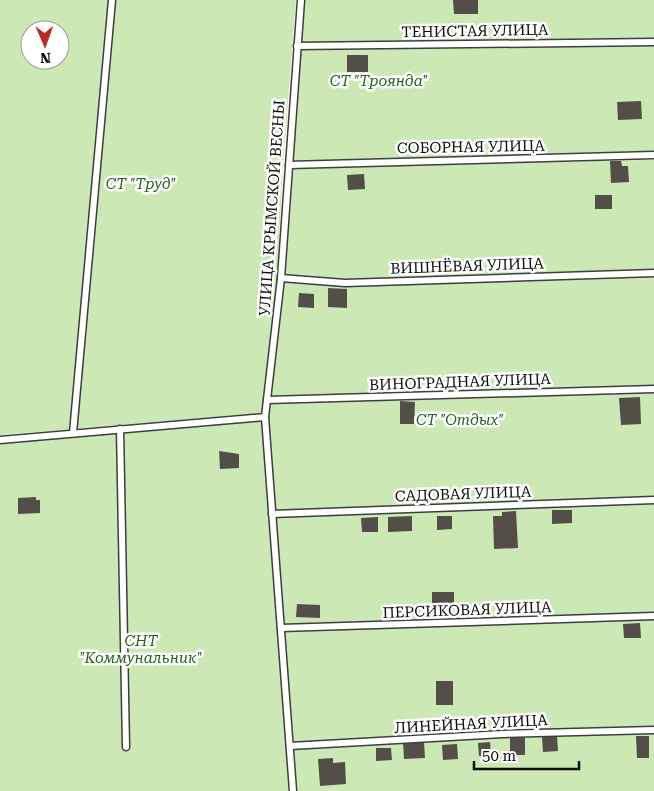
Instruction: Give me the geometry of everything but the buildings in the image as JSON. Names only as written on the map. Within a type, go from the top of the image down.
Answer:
[{"type":"lane","points":[[73,433],[112,0]]},
{"type":"lane","name":"УЛИЦА КРЫМСКОЙ ВЕСНЫ","points":[[293,791],[265,417],[281,278],[301,0]]},
{"type":"lane","name":"ТЕНИСТАЯ УЛИЦА","points":[[297,46],[654,42]]},
{"type":"lane","name":"СОБОРНАЯ УЛИЦА","points":[[289,165],[654,155]]},
{"type":"lane","name":"ВИШНЁВАЯ УЛИЦА","points":[[281,278],[345,283],[654,273]]},
{"type":"lane","name":"ВИНОГРАДНАЯ УЛИЦА","points":[[267,400],[654,389]]},
{"type":"lane","points":[[0,440],[265,417]]},
{"type":"lane","points":[[120,429],[126,747]]},
{"type":"lane","name":"САДОВАЯ УЛИЦА","points":[[272,514],[654,500]]},
{"type":"lane","name":"ПЕРСИКОВАЯ УЛИЦА","points":[[281,628],[654,616]]},
{"type":"lane","name":"ЛИНЕЙНАЯ УЛИЦА","points":[[290,746],[503,734],[654,730]]},
{"type":"green space","name":"СТ \"Труд\"","points":[[0,0],[296,0],[283,166],[277,277],[263,413],[0,435]]},
{"type":"green space","points":[[303,0],[654,0],[654,152],[409,164],[654,160],[654,791],[0,791],[0,440],[265,417],[281,278]]},
{"type":"park label","name":"СТ \"Троянда\"","points":[[379,81]]},
{"type":"park label","name":"СТ \"Отдых\"","points":[[460,420]]},
{"type":"park label","name":"СНТ \"Коммунальник\"","points":[[141,650]]}]
